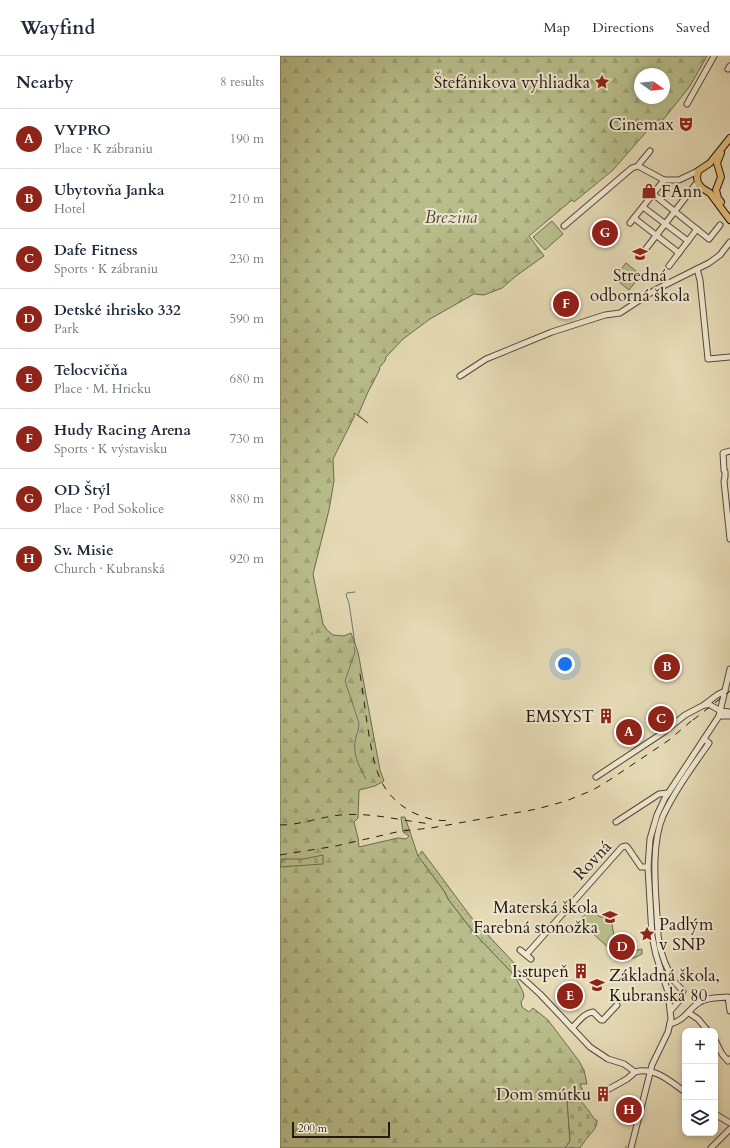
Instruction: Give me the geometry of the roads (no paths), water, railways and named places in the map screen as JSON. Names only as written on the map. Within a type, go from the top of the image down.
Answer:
[{"type":"main road","points":[[696,180],[702,172],[711,167],[730,138]]},
{"type":"main road","points":[[720,153],[720,162],[724,175],[724,179],[719,190],[720,204]]},
{"type":"main road","points":[[711,167],[698,171],[696,180],[700,186],[708,191],[720,204]]},
{"type":"main road","points":[[711,167],[721,177],[718,184],[717,194],[720,204]]},
{"type":"main road","points":[[707,186],[712,187],[724,179]]},
{"type":"main road","points":[[696,180],[707,186],[713,192],[730,220]]},
{"type":"street","points":[[687,104],[714,56]]},
{"type":"street","points":[[564,226],[632,168],[638,166],[650,151]]},
{"type":"street","points":[[638,166],[664,180],[679,180],[698,171]]},
{"type":"street","points":[[645,250],[696,180],[685,178]]},
{"type":"street","points":[[630,223],[664,180]]},
{"type":"street","points":[[653,194],[709,239],[720,225]]},
{"type":"street","points":[[643,206],[688,241]]},
{"type":"street","points":[[634,218],[679,253]]},
{"type":"street","points":[[669,266],[697,229]]},
{"type":"street","points":[[460,376],[486,359],[552,332],[605,315],[620,313],[655,290],[697,270],[717,258],[730,242]]},
{"type":"street","points":[[697,270],[700,280],[708,359],[730,357]]},
{"type":"street","points":[[730,451],[722,453],[730,539]]},
{"type":"street","points":[[655,936],[657,904],[656,845],[663,817],[690,764],[720,713],[730,670]]},
{"type":"street","points":[[596,777],[664,732],[685,715],[704,705],[717,695],[725,692]]},
{"type":"street","points":[[724,699],[725,706],[730,712]]},
{"type":"street","points":[[704,705],[713,706],[720,713],[730,716]]},
{"type":"street","points":[[720,713],[730,712]]},
{"type":"street","points":[[631,1148],[654,1061],[668,1032],[671,1010],[650,905],[648,867],[650,844],[657,815],[669,790],[690,764]]},
{"type":"street","points":[[616,822],[659,794],[669,790],[676,791]]},
{"type":"street","points":[[657,815],[663,817]]},
{"type":"street","points":[[650,844],[656,845]]},
{"type":"street","name":"Rovná","points":[[526,955],[622,847],[626,846],[628,848],[641,867],[648,867]]},
{"type":"street","points":[[649,875],[656,875]]},
{"type":"street","points":[[650,905],[657,904]]},
{"type":"street","points":[[520,950],[530,959]]},
{"type":"street","points":[[662,964],[683,993],[679,1001],[671,1010]]},
{"type":"street","points":[[518,974],[540,994],[585,1042],[597,1052],[608,1059],[624,1064],[635,1072],[651,1072],[659,1074],[682,1090]]},
{"type":"street","points":[[665,982],[673,980]]},
{"type":"street","points":[[670,1024],[677,1022],[689,1013],[699,1002],[703,1001],[728,997],[730,1011]]},
{"type":"street","points":[[572,1028],[585,1014],[591,1012],[603,1020],[616,1005]]},
{"type":"street","points":[[689,1013],[698,1019],[706,1028]]},
{"type":"street","points":[[718,1046],[722,1054],[729,1062]]},
{"type":"street","points":[[609,1089],[627,1079],[635,1072]]},
{"type":"street","points":[[718,1116],[730,1123]]},
{"type":"street","points":[[711,1148],[730,1129]]},
{"type":"waterway","points":[[355,592],[347,593],[346,595],[349,603],[355,644]]},
{"type":"waterway","points":[[325,641],[329,638]]},
{"type":"waterway","points":[[354,647],[355,652],[345,681],[359,723],[355,742],[356,757],[366,779]]},
{"type":"railway","points":[[360,674],[372,754],[375,766],[384,787],[391,796],[412,812],[431,819],[451,820]]},
{"type":"railway","points":[[693,720],[730,691]]},
{"type":"railway","points":[[280,855],[336,846],[401,831],[431,828],[537,809],[566,801],[593,790],[611,779],[669,740],[696,717]]},
{"type":"railway","points":[[280,825],[295,824],[333,816],[352,814],[432,824]]},
{"type":"place","name":"Štefánikova vyhliadka","points":[[602,82]]},
{"type":"place","name":"Cinemax","points":[[686,124]]},
{"type":"place","name":"FAnn","points":[[649,191]]},
{"type":"place","name":"OD Štýl","points":[[605,233]]},
{"type":"place","name":"Stredná odborná škola","points":[[640,254]]},
{"type":"place","name":"Hudy Racing Arena","points":[[566,304]]},
{"type":"place","name":"Ubytovňa Janka","points":[[667,667]]},
{"type":"place","name":"EMSYST","points":[[606,716]]},
{"type":"place","name":"Dafe Fitness","points":[[661,719]]},
{"type":"place","name":"VYPRO","points":[[629,732]]},
{"type":"place","name":"Materská škola Farebná stonožka","points":[[610,917]]},
{"type":"place","name":"Padlým v SNP","points":[[647,934]]},
{"type":"place","name":"Detské ihrisko 332","points":[[622,947]]},
{"type":"place","name":"I.stupeň","points":[[581,971]]},
{"type":"place","name":"Základná škola, Kubranská 80","points":[[597,985]]},
{"type":"place","name":"Telocvičňa","points":[[570,996]]},
{"type":"place","name":"Dom smútku","points":[[603,1094]]},
{"type":"place","name":"Sv. Misie","points":[[629,1110]]},
{"type":"park label","name":"Brezina","points":[[451,217]]}]
